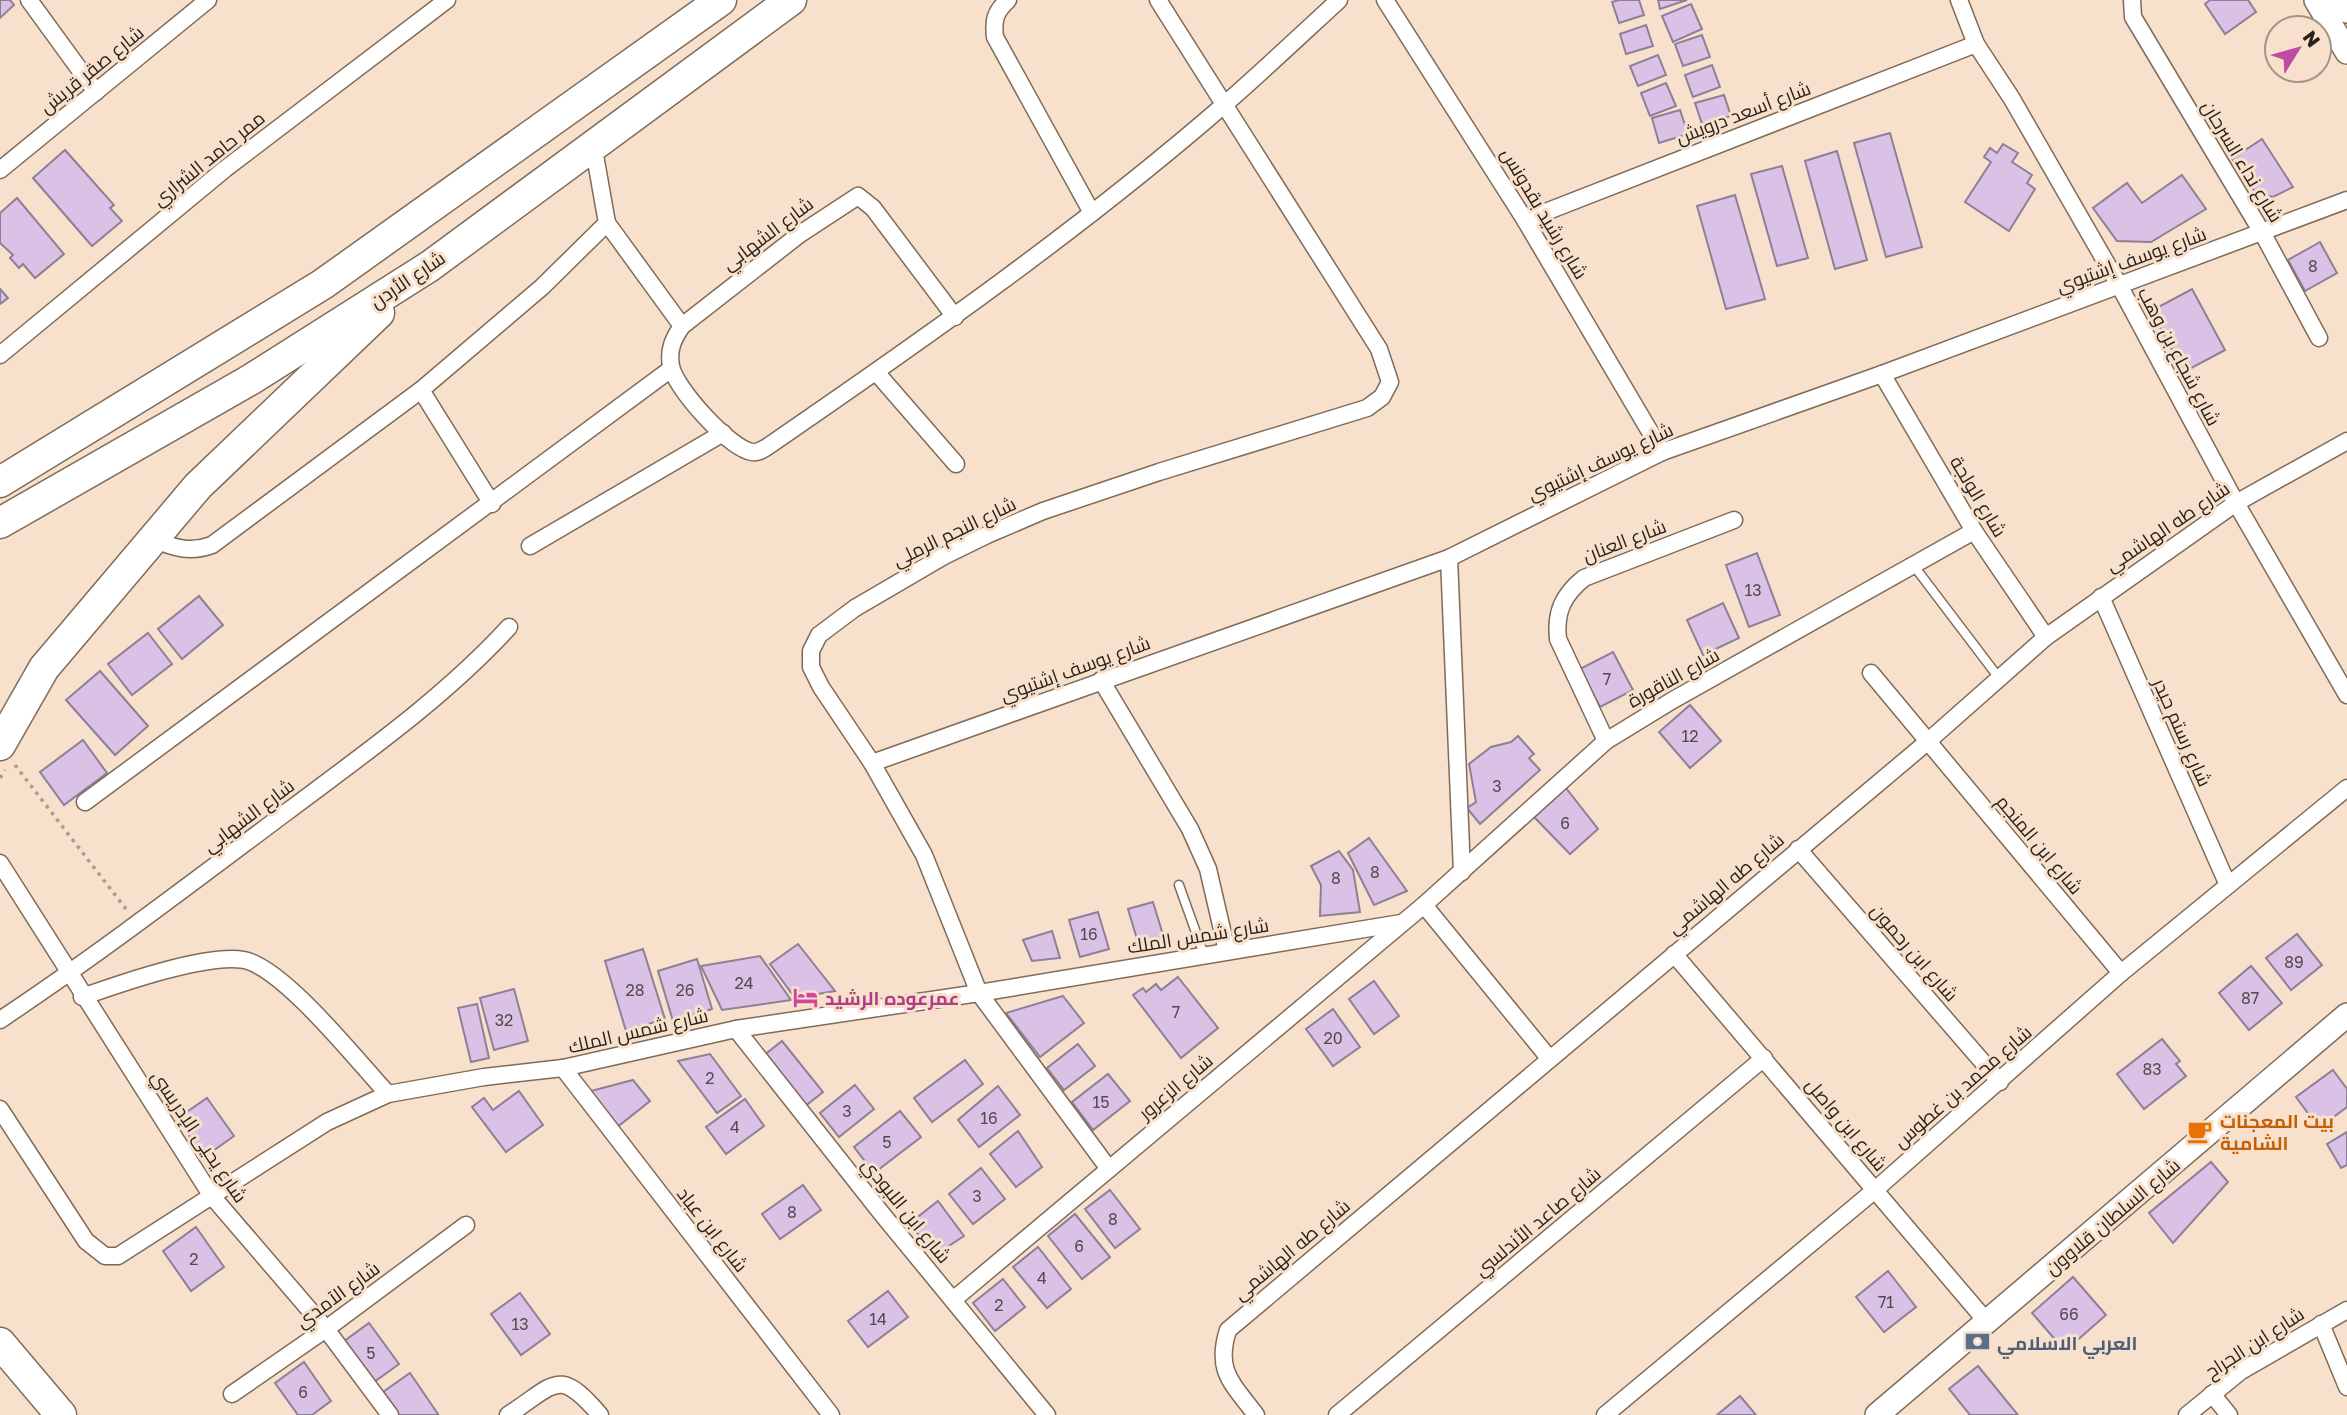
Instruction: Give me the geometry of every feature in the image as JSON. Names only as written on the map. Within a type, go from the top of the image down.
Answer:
[{"type":"highway","points":[[2,479],[323,284],[721,0]]},
{"type":"highway","name":"شارع الأردن","points":[[0,523],[250,380],[430,266],[791,0]]},
{"type":"highway","points":[[0,745],[44,668],[198,486],[430,266]]},
{"type":"highway","points":[[0,1343],[61,1415]]},
{"type":"street","points":[[29,0],[96,92]]},
{"type":"street","name":"شارع صقر قريش","points":[[0,170],[208,0]]},
{"type":"street","name":"ممر حامد الشراري","points":[[0,355],[225,169],[447,0]]},
{"type":"street","points":[[1008,0],[998,10],[993,22],[995,37],[1092,213]]},
{"type":"street","name":"شارع النجم الرملي","points":[[1109,1169],[979,993],[923,855],[872,763],[821,687],[811,667],[811,651],[819,635],[847,613],[944,556],[1043,512],[1367,408],[1382,397],[1390,382],[1378,349],[1158,0]]},
{"type":"street","points":[[593,144],[607,223],[682,326],[671,346],[671,369],[697,408],[723,433],[742,448],[758,452],[955,317],[1092,213],[1226,104],[1339,0]]},
{"type":"street","name":"شارع رشيد بقدونس","points":[[1385,0],[1525,220],[1662,452]]},
{"type":"street","name":"شارع شجاع بن وهب","points":[[1959,0],[1976,44],[2012,99],[2119,285],[2236,503],[2347,695]]},
{"type":"street","points":[[2316,0],[2347,52]]},
{"type":"street","points":[[2340,0],[2347,11]]},
{"type":"street","name":"شارع نداء السرحان","points":[[2131,3],[2133,17],[2263,234],[2319,338]]},
{"type":"street","name":"شارع أسعد درويش","points":[[1525,220],[1976,44]]},
{"type":"street","name":"شارع الشهابي","points":[[682,326],[810,227],[858,196],[873,208],[955,317]]},
{"type":"street","name":"شارع يوسف إشتيوي","points":[[872,763],[1449,558],[1662,452],[2263,234],[2347,200]]},
{"type":"street","points":[[153,539],[195,551],[212,545],[421,390],[542,286],[607,223]]},
{"type":"street","points":[[85,802],[492,504],[671,369]]},
{"type":"street","points":[[876,372],[956,464]]},
{"type":"street","name":"شارع الولجة","points":[[1882,374],[1974,531],[2046,637]]},
{"type":"street","points":[[421,390],[492,504]]},
{"type":"street","points":[[530,546],[723,433]]},
{"type":"street","name":"شارع طه الهاشمي","points":[[1256,1415],[1225,1370],[1221,1351],[1228,1330],[1926,743],[2046,637],[2236,503],[2347,441]]},
{"type":"street","name":"شارع العنان","points":[[1606,741],[1558,639],[1556,623],[1561,603],[1571,588],[1584,578],[1734,520]]},
{"type":"street","name":"شارع الناقورة","points":[[1424,905],[1606,741],[1673,700],[1974,531]]},
{"type":"street","points":[[1449,558],[1462,872]]},
{"type":"street","name":"شارع رستم حيدر","points":[[2101,597],[2227,883]]},
{"type":"street","name":"شارع الشهابي","points":[[0,1020],[69,974],[392,732],[475,662],[509,627]]},
{"type":"street","name":"شارع ابن المنجم","points":[[1871,673],[1926,743],[2121,973]]},
{"type":"street","points":[[1101,680],[1191,830],[1208,869],[1227,951]]},
{"type":"street","name":"شارع محمد بن غطوس","points":[[1605,1415],[1875,1190],[2227,883],[2347,788]]},
{"type":"street","name":"شارع ابن رحمون","points":[[1798,849],[2000,1082]]},
{"type":"street","name":"شارع يحيى الإدريسي","points":[[0,863],[82,997],[211,1195],[326,1329],[390,1415]]},
{"type":"street","points":[[1424,905],[1549,1058]]},
{"type":"street","name":"شارع الزعرور","points":[[953,1300],[1424,905]]},
{"type":"street","name":"شارع شمس الملك","points":[[0,1109],[94,1251],[105,1256],[118,1256],[327,1122],[388,1094],[484,1077],[563,1068],[736,1029],[979,993],[1401,923]]},
{"type":"street","name":"شارع ابن واصل","points":[[1674,954],[1987,1322]]},
{"type":"street","points":[[82,997],[130,981],[204,963],[244,960],[268,971],[288,986],[388,1094]]},
{"type":"street","name":"شارع السلطان قلاوون","points":[[1877,1415],[2347,1015]]},
{"type":"street","name":"شارع ابن اللبودي","points":[[736,1029],[1047,1415]]},
{"type":"street","name":"شارع صاعد الأندلسي","points":[[1337,1415],[1764,1058]]},
{"type":"street","name":"شارع ابن عباد","points":[[563,1068],[831,1415]]},
{"type":"street","name":"شارع الآمدي","points":[[232,1394],[326,1329],[466,1225]]},
{"type":"street","name":"شارع ابن الجراح","points":[[2187,1415],[2241,1371],[2347,1310]]},
{"type":"street","points":[[2321,1324],[2347,1387]]},
{"type":"street","points":[[508,1415],[554,1384],[567,1383],[580,1391],[600,1415]]},
{"type":"street","points":[[2212,1394],[2229,1415]]},
{"type":"lane","points":[[1914,566],[1999,678]]},
{"type":"lane","points":[[1179,885],[1204,955]]},
{"type":"path","points":[[18,769],[117,897]]},
{"type":"building","points":[[0,0],[10,0],[14,5],[0,18]]},
{"type":"building","points":[[1639,0],[1644,15],[1619,23],[1612,2]]},
{"type":"building","points":[[1658,0],[1687,0],[1660,9]]},
{"type":"building","points":[[2210,0],[2248,0],[2256,12],[2225,34],[2205,4]]},
{"type":"building","points":[[1691,4],[1702,29],[1673,42],[1662,16]]},
{"type":"building","points":[[1646,25],[1653,46],[1626,54],[1620,34]]},
{"type":"building","points":[[1702,35],[1710,57],[1683,66],[1675,44]]},
{"type":"building","points":[[1658,55],[1666,75],[1638,86],[1630,66]]},
{"type":"building","points":[[1712,65],[1720,87],[1693,97],[1685,75]]},
{"type":"building","points":[[1666,83],[1676,106],[1650,116],[1641,93]]},
{"type":"building","points":[[1724,95],[1731,116],[1702,124],[1695,103]]},
{"type":"building","points":[[1680,110],[1688,134],[1659,143],[1652,118]]},
{"type":"building","points":[[1890,133],[1922,247],[1886,257],[1854,143]]},
{"type":"building","points":[[2262,139],[2293,187],[2273,197],[2256,193],[2232,159]]},
{"type":"building","points":[[2003,144],[2018,153],[2012,162],[2032,175],[2027,183],[2035,189],[2009,231],[1965,202],[1991,162],[1984,157],[1990,148],[1997,153]]},
{"type":"building","points":[[65,150],[114,205],[110,208],[122,221],[92,246],[33,178]]},
{"type":"building","points":[[1837,151],[1867,260],[1835,269],[1805,161]]},
{"type":"building","points":[[1782,166],[1808,258],[1777,266],[1751,174]]},
{"type":"building","points":[[2182,175],[2206,209],[2151,242],[2117,241],[2093,208],[2127,183],[2142,203]]},
{"type":"building","points":[[1735,195],[1765,299],[1726,309],[1697,206]]},
{"type":"building","points":[[17,198],[64,254],[35,278],[23,264],[19,268],[10,258],[13,255],[0,243],[0,213]]},
{"type":"building","points":[[2320,242],[2337,273],[2305,291],[2288,260]]},
{"type":"building","points":[[0,289],[8,298],[0,304]]},
{"type":"building","points":[[2192,289],[2225,350],[2184,372],[2151,311]]},
{"type":"building","points":[[1757,553],[1780,615],[1749,627],[1726,565]]},
{"type":"building","points":[[199,596],[223,625],[182,659],[158,629]]},
{"type":"building","points":[[1723,603],[1739,638],[1703,655],[1687,620]]},
{"type":"building","points":[[148,633],[172,664],[132,695],[108,664]]},
{"type":"building","points":[[1613,652],[1633,690],[1600,707],[1580,669]]},
{"type":"building","points":[[100,671],[148,726],[115,755],[66,700]]},
{"type":"building","points":[[1690,705],[1721,741],[1690,768],[1659,732]]},
{"type":"building","points":[[1518,736],[1534,754],[1529,758],[1540,770],[1480,824],[1467,808],[1476,802],[1469,764],[1491,747],[1511,742]]},
{"type":"building","points":[[83,740],[107,773],[64,805],[40,772]]},
{"type":"building","points":[[1566,788],[1598,829],[1570,854],[1534,817]]},
{"type":"building","points":[[1369,838],[1407,891],[1374,905],[1348,853]]},
{"type":"building","points":[[1339,851],[1353,870],[1360,912],[1320,916],[1321,885],[1311,866]]},
{"type":"building","points":[[1153,902],[1164,938],[1139,946],[1128,909]]},
{"type":"building","points":[[1098,912],[1109,949],[1080,957],[1069,920]]},
{"type":"building","points":[[1052,931],[1060,958],[1032,961],[1023,940]]},
{"type":"building","points":[[2297,934],[2322,965],[2291,990],[2266,958]]},
{"type":"building","points":[[798,944],[835,991],[795,998],[770,964]]},
{"type":"building","points":[[643,949],[665,1019],[626,1031],[605,961]]},
{"type":"building","points":[[760,956],[791,1000],[722,1010],[701,966]]},
{"type":"building","points":[[697,959],[712,1009],[673,1021],[658,971]]},
{"type":"building","points":[[2251,966],[2282,1003],[2249,1030],[2219,993]]},
{"type":"building","points":[[1178,977],[1218,1028],[1181,1058],[1133,995],[1143,988],[1146,992],[1156,984],[1161,990]]},
{"type":"building","points":[[1374,981],[1399,1016],[1374,1034],[1349,999]]},
{"type":"building","points":[[514,989],[528,1041],[494,1050],[480,998]]},
{"type":"building","points":[[1063,996],[1084,1023],[1040,1057],[1006,1013]]},
{"type":"building","points":[[477,1004],[489,1058],[471,1062],[458,1008]]},
{"type":"building","points":[[1333,1009],[1360,1047],[1333,1066],[1306,1029]]},
{"type":"building","points":[[2162,1039],[2180,1061],[2176,1064],[2186,1076],[2144,1109],[2117,1074]]},
{"type":"building","points":[[782,1041],[823,1092],[804,1107],[763,1056]]},
{"type":"building","points":[[1078,1044],[1095,1066],[1064,1090],[1047,1068]]},
{"type":"building","points":[[710,1054],[741,1096],[717,1113],[678,1061]]},
{"type":"building","points":[[965,1060],[983,1084],[932,1122],[914,1098]]},
{"type":"building","points":[[2333,1070],[2347,1089],[2347,1107],[2319,1128],[2296,1097]]},
{"type":"building","points":[[1108,1074],[1130,1101],[1093,1130],[1072,1102]]},
{"type":"building","points":[[633,1080],[650,1101],[616,1128],[587,1092]]},
{"type":"building","points":[[855,1085],[874,1109],[839,1137],[820,1113]]},
{"type":"building","points":[[998,1086],[1020,1115],[979,1147],[958,1120]]},
{"type":"building","points":[[519,1091],[543,1125],[506,1152],[472,1107],[484,1098],[493,1110]]},
{"type":"building","points":[[207,1098],[234,1136],[203,1158],[178,1118]]},
{"type":"building","points":[[745,1099],[764,1126],[726,1154],[706,1127]]},
{"type":"building","points":[[900,1111],[921,1137],[874,1173],[854,1147]]},
{"type":"building","points":[[1018,1131],[1042,1167],[1016,1187],[990,1154]]},
{"type":"building","points":[[2347,1132],[2347,1165],[2341,1168],[2327,1144]]},
{"type":"building","points":[[2211,1162],[2228,1182],[2173,1243],[2149,1213]]},
{"type":"building","points":[[981,1168],[1005,1199],[973,1224],[949,1194]]},
{"type":"building","points":[[803,1185],[821,1210],[780,1239],[762,1214]]},
{"type":"building","points":[[1110,1190],[1140,1229],[1115,1248],[1085,1209]]},
{"type":"building","points":[[938,1201],[964,1236],[941,1251],[930,1251],[910,1223]]},
{"type":"building","points":[[1075,1214],[1110,1257],[1082,1279],[1048,1236]]},
{"type":"building","points":[[196,1227],[224,1267],[191,1291],[163,1251]]},
{"type":"building","points":[[1038,1247],[1071,1289],[1047,1308],[1013,1267]]},
{"type":"building","points":[[1888,1271],[1916,1307],[1884,1332],[1856,1297]]},
{"type":"building","points":[[2073,1277],[2106,1315],[2065,1351],[2032,1313]]},
{"type":"building","points":[[1003,1279],[1025,1307],[995,1331],[973,1303]]},
{"type":"building","points":[[888,1291],[908,1317],[868,1347],[848,1321]]},
{"type":"building","points":[[520,1293],[550,1334],[521,1355],[491,1314]]},
{"type":"building","points":[[369,1323],[399,1364],[374,1382],[343,1342]]},
{"type":"building","points":[[304,1362],[331,1401],[312,1415],[298,1415],[275,1383]]},
{"type":"building","points":[[1978,1366],[2018,1415],[1970,1415],[1949,1389]]},
{"type":"building","points":[[410,1373],[438,1414],[398,1415],[383,1392]]},
{"type":"building","points":[[1740,1396],[1756,1415],[1717,1415]]},
{"type":"place","name":"عمرعوده الرشيد","points":[[805,997]]},
{"type":"place","name":"بيت المعجنات الشامية","points":[[2200,1131]]},
{"type":"place","name":"العربي الاسلامي","points":[[1977,1342]]}]
